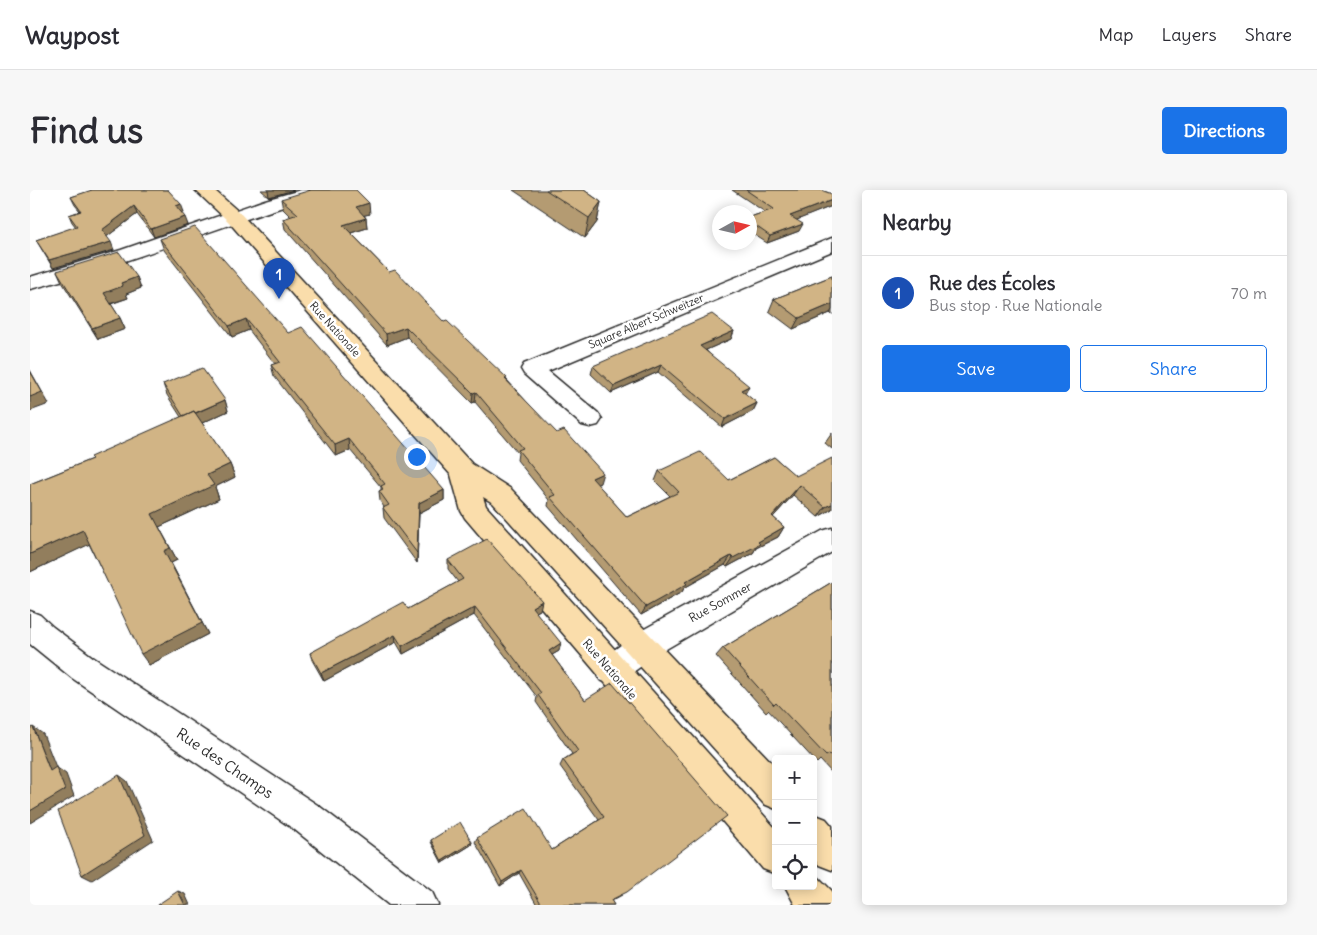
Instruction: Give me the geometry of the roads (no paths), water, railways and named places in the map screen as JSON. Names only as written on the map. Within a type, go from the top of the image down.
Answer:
[{"type":"main road","name":"Rue Nationale","points":[[204,190],[234,217],[463,471],[502,496],[772,788]]},
{"type":"main road","name":"Rue Nationale","points":[[463,471],[474,511],[611,670],[772,851]]},
{"type":"main road","points":[[817,836],[832,852]]},
{"type":"main road","points":[[806,890],[819,905]]},
{"type":"street","points":[[30,283],[128,254],[234,217],[320,190]]},
{"type":"street","name":"Square Albert Schweitzer","points":[[590,419],[532,369],[832,244]]},
{"type":"street","name":"Rue Sommer","points":[[611,670],[642,648],[832,539]]},
{"type":"street","name":"Rue des Champs","points":[[30,624],[42,636],[83,668],[307,818],[418,905]]},
{"type":"place","name":"Rue des Écoles","points":[[279,299]]}]
